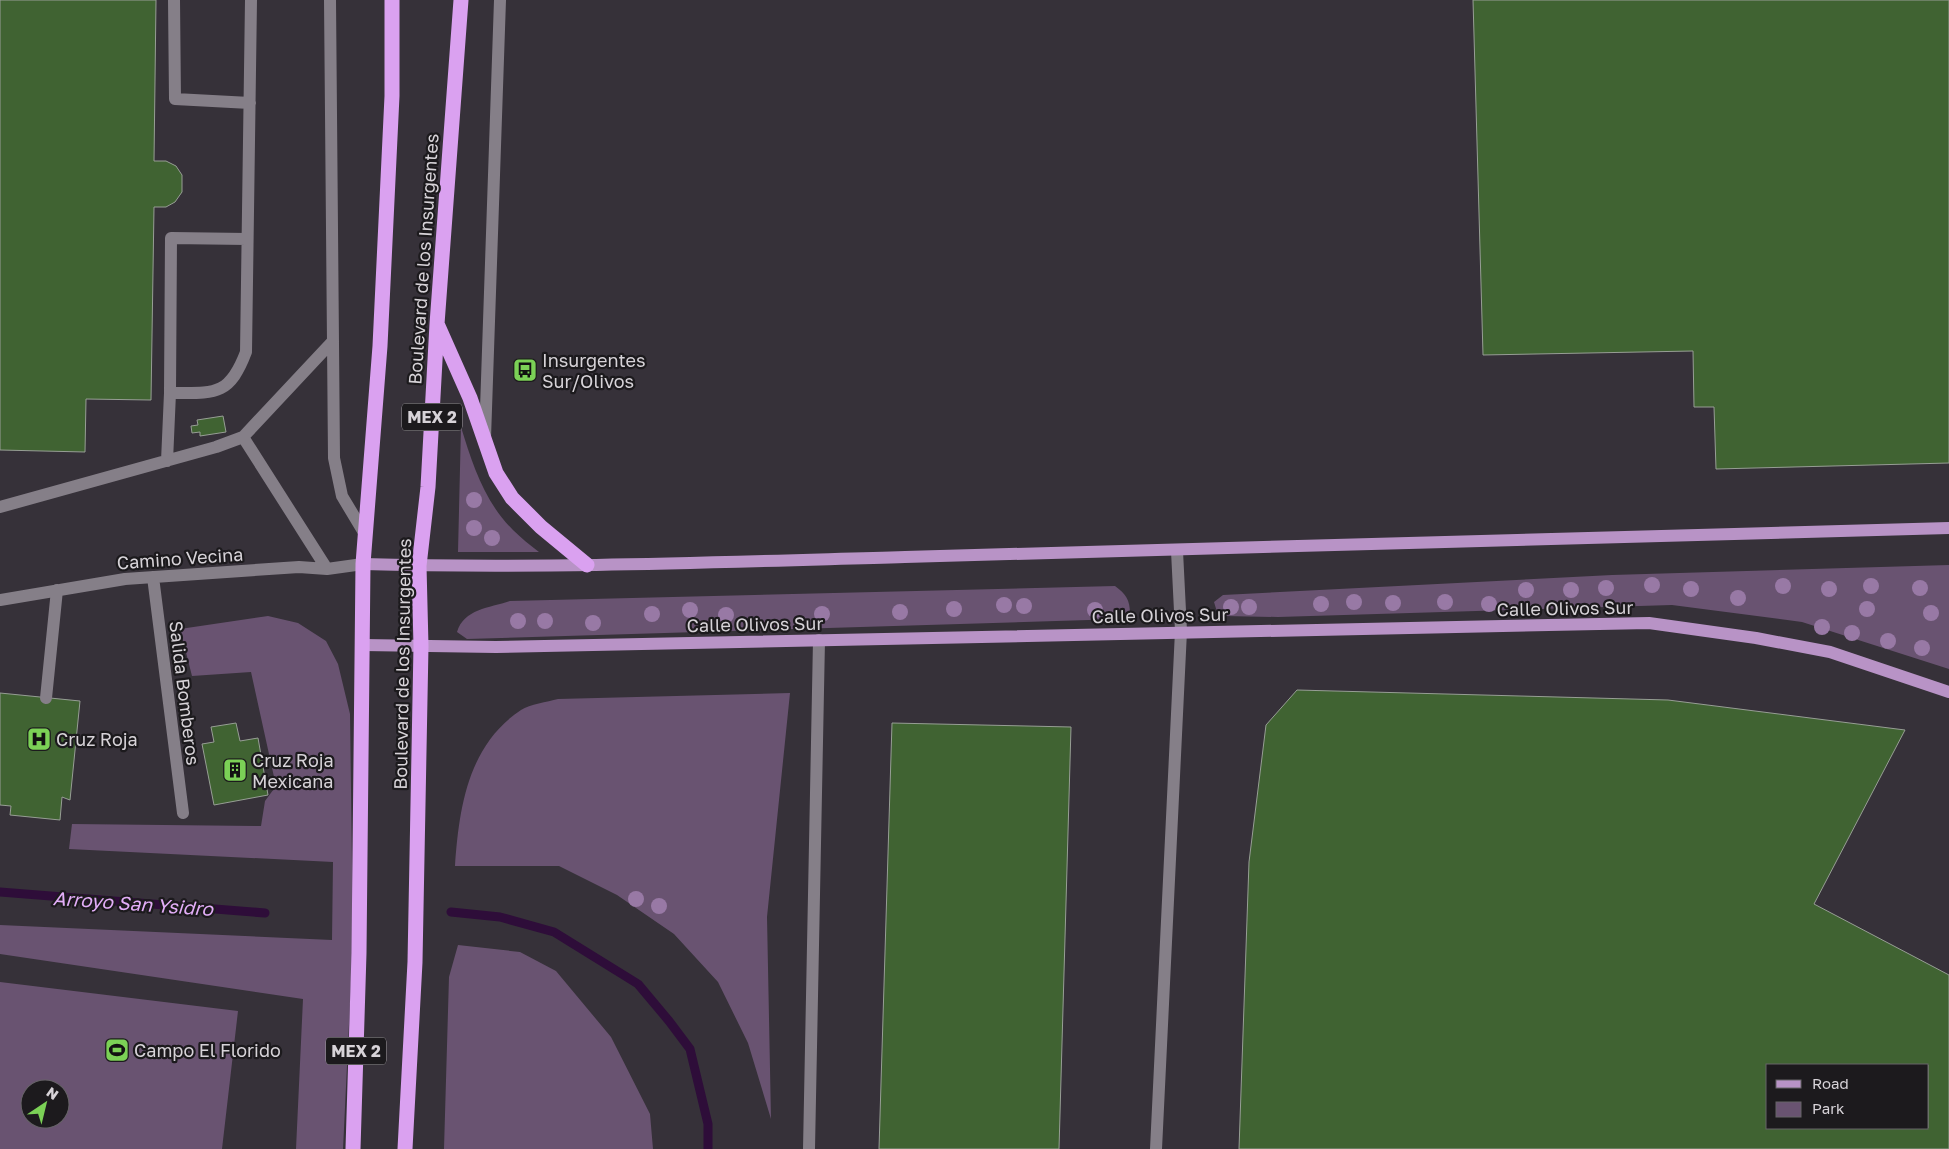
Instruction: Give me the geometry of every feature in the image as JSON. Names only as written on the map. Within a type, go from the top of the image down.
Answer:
[{"type":"highway","name":"MEX 2","points":[[353,1149],[359,953],[363,564],[380,346],[390,134],[392,0]]},
{"type":"highway","name":"Boulevard de los Insurgentes","points":[[405,1149],[415,962],[421,646],[419,566],[428,487],[437,324],[461,0]]},
{"type":"highway","points":[[437,324],[470,398],[496,473],[512,498],[541,528],[587,565]]},
{"type":"main road","points":[[363,564],[419,566],[587,565],[1177,551],[1609,536],[1949,528]]},
{"type":"main road","name":"Calle Olivos Sur","points":[[363,645],[496,647],[1181,631],[1431,629],[1556,624],[1649,624],[1756,638],[1830,652],[1949,692]]},
{"type":"street","points":[[174,0],[175,99],[250,103]]},
{"type":"street","points":[[170,393],[207,393],[229,384],[238,373],[246,352],[251,0]]},
{"type":"street","points":[[330,0],[334,458],[342,496],[366,536]]},
{"type":"street","points":[[485,445],[500,0]]},
{"type":"street","points":[[167,461],[170,393],[171,238],[248,239]]},
{"type":"street","points":[[0,507],[216,447],[243,437],[332,342]]},
{"type":"street","points":[[243,437],[327,569]]},
{"type":"street","points":[[1156,1149],[1181,631],[1177,551]]},
{"type":"street","name":"Camino Vecina","points":[[0,600],[125,578],[298,567],[327,569],[363,564]]},
{"type":"street","name":"Salida Bomberos","points":[[153,577],[183,813]]},
{"type":"street","points":[[46,698],[56,590]]},
{"type":"street","points":[[809,1149],[819,640]]},
{"type":"green space","points":[[461,427],[475,468],[495,508],[522,539],[539,552],[458,552]]},
{"type":"green space","points":[[1949,565],[1949,669],[1802,622],[1672,605],[1278,617],[1224,616],[1217,612],[1214,602],[1223,595],[1612,575]]},
{"type":"green space","points":[[1115,586],[1125,595],[1129,605],[1130,614],[1121,619],[467,639],[457,632],[460,624],[471,614],[478,610],[510,601]]},
{"type":"green space","points":[[268,616],[298,623],[326,641],[338,664],[350,714],[353,941],[343,1149],[296,1149],[303,999],[0,954],[0,925],[332,940],[333,862],[69,849],[72,824],[261,826],[265,801],[276,786],[251,672],[192,676],[180,629]]},
{"type":"green space","points":[[790,693],[767,917],[771,1119],[748,1043],[718,982],[674,934],[617,895],[559,866],[455,866],[464,800],[478,759],[489,741],[503,724],[521,710],[558,699]]},
{"type":"green space","points":[[458,945],[520,952],[556,971],[611,1037],[650,1114],[653,1149],[444,1149],[449,977]]},
{"type":"green space","name":"Campo El Florido","points":[[0,982],[238,1011],[222,1149],[0,1149]]},
{"type":"building","points":[[0,0],[156,0],[154,161],[166,161],[176,166],[182,175],[182,192],[175,202],[166,207],[154,207],[151,400],[86,399],[85,452],[0,450]]},
{"type":"building","points":[[1473,0],[1949,0],[1949,463],[1716,469],[1714,407],[1694,407],[1693,351],[1483,355]]},
{"type":"building","points":[[223,416],[226,432],[200,436],[200,432],[192,433],[191,426],[198,425],[197,420]]},
{"type":"building","points":[[1297,690],[1668,700],[1905,730],[1814,904],[1949,975],[1949,1149],[1239,1149],[1249,862],[1266,725]]},
{"type":"building","name":"Cruz Roja","points":[[0,693],[80,701],[70,800],[62,797],[60,820],[10,815],[11,806],[0,805]]},
{"type":"building","name":"Cruz Roja Mexicana","points":[[236,723],[240,741],[258,738],[268,795],[214,805],[202,744],[214,742],[211,727]]},
{"type":"building","points":[[892,723],[1071,727],[1059,1149],[879,1149]]},
{"type":"waterway","name":"Arroyo San Ysidro","points":[[0,892],[265,913]]},
{"type":"waterway","name":"Arroyo San Ysidro","points":[[451,912],[500,917],[554,932],[638,984],[690,1049],[708,1124],[708,1149]]},
{"type":"place","name":"Insurgentes Sur/Olivos","points":[[525,370]]},
{"type":"place","name":"Cruz Roja","points":[[39,739]]},
{"type":"place","name":"Cruz Roja Mexicana","points":[[235,770]]},
{"type":"place","name":"Campo El Florido","points":[[117,1050]]}]
